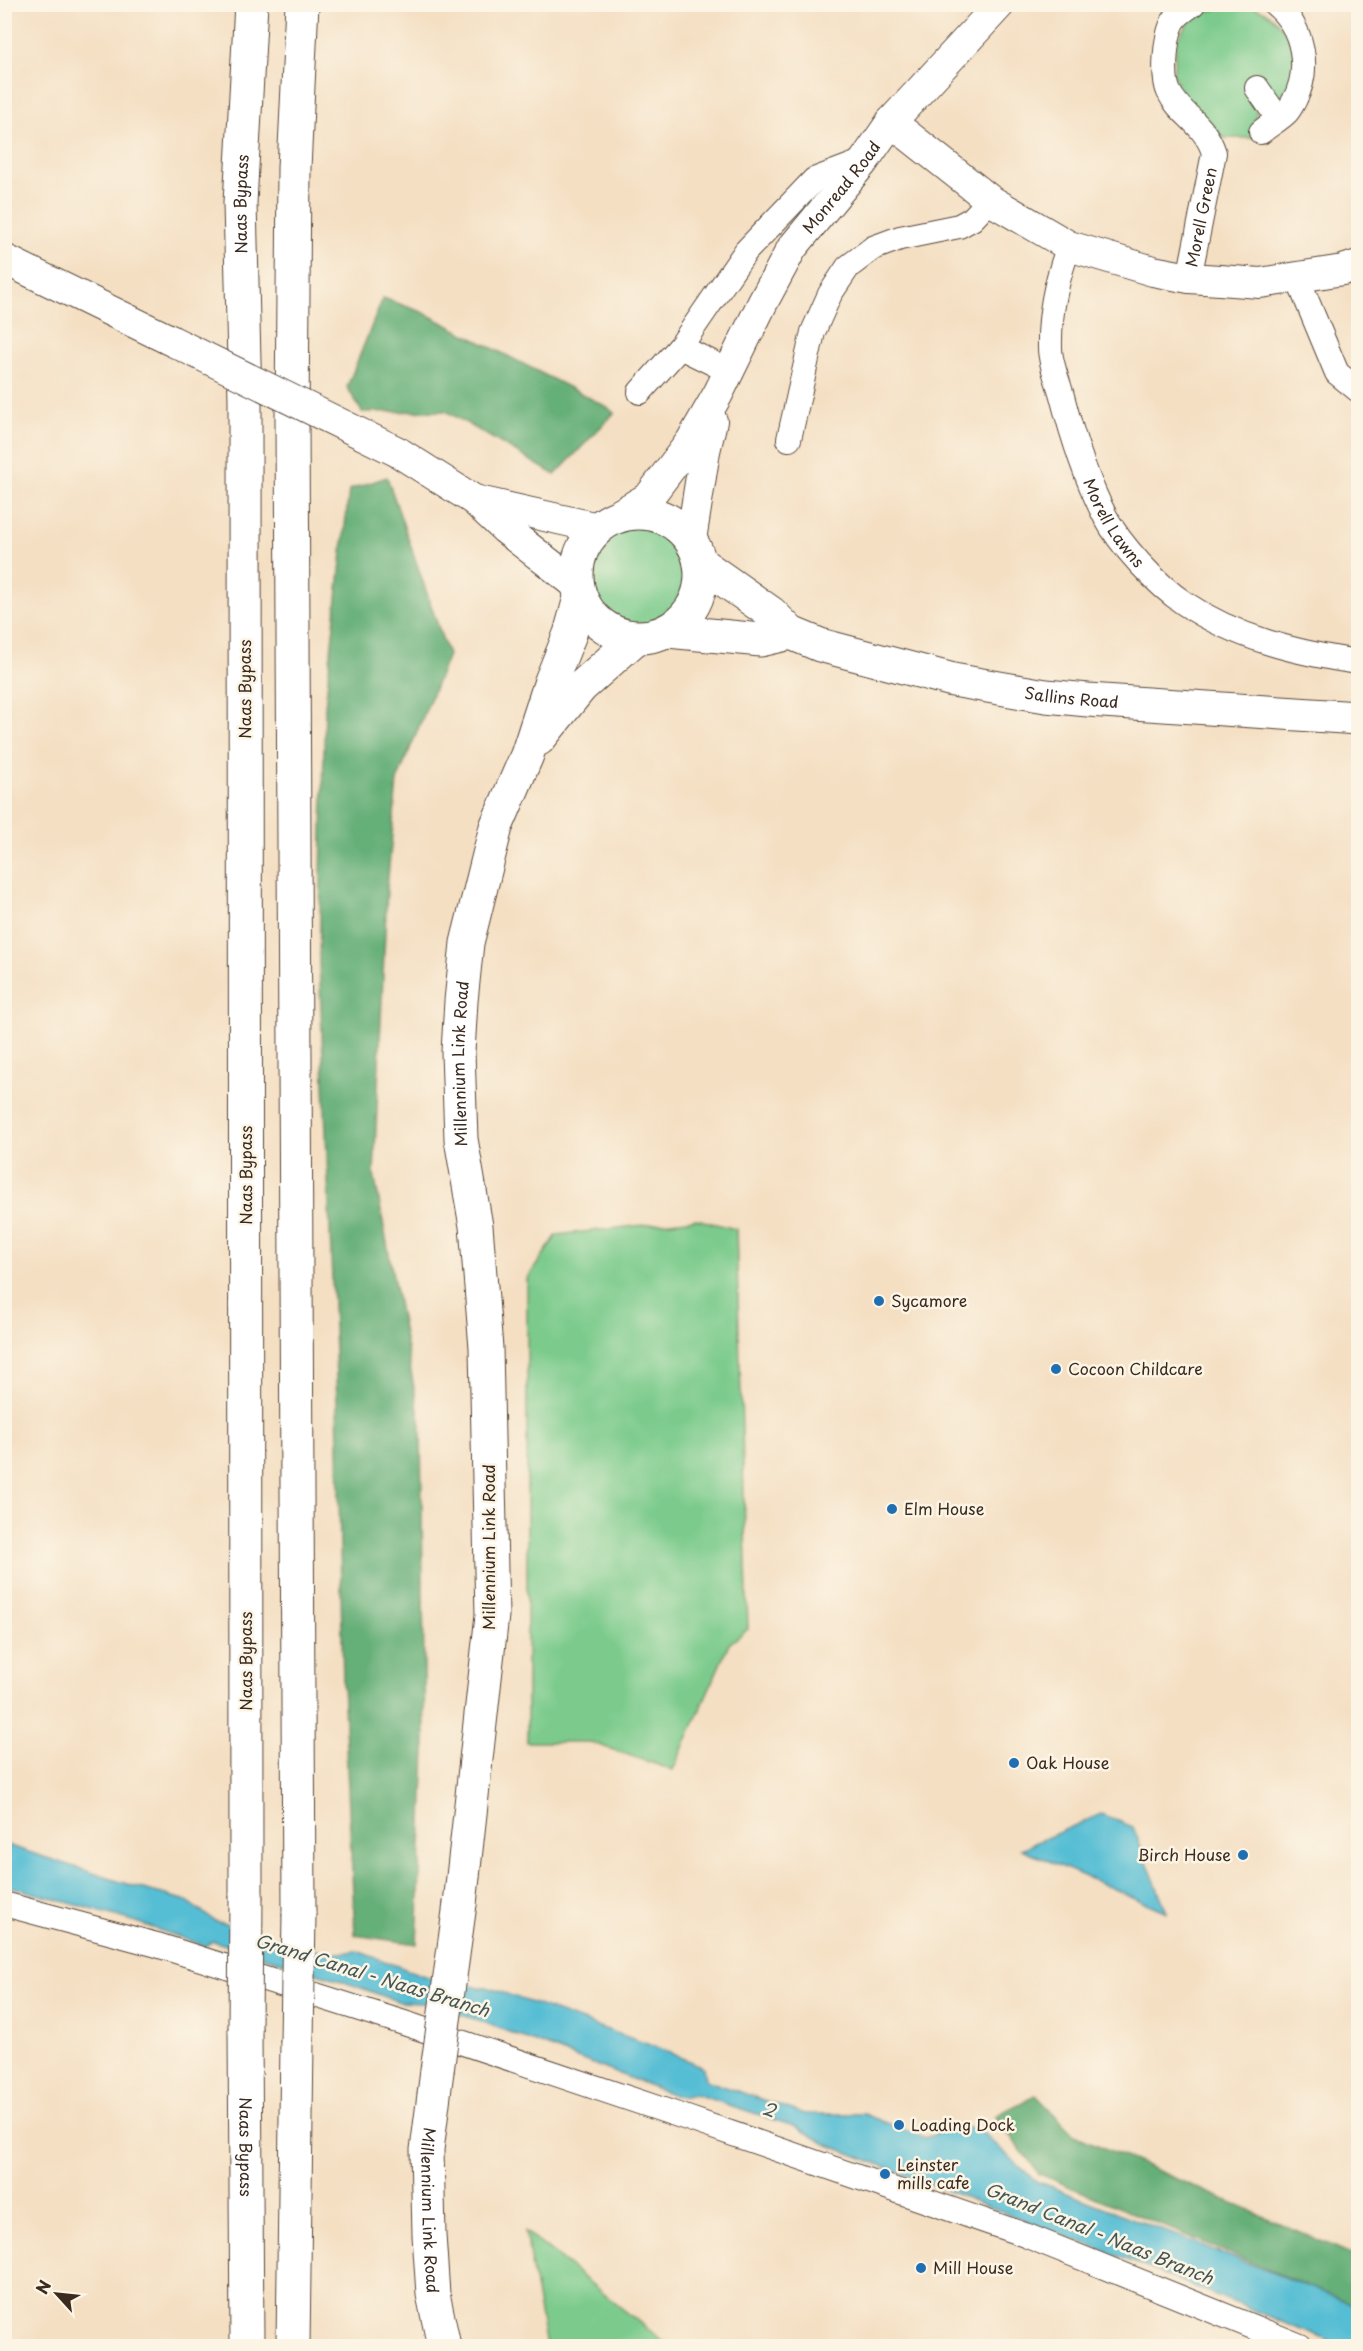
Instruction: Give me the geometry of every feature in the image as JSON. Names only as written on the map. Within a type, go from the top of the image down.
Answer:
[{"type":"main road","name":"Naas Bypass","points":[[247,2346],[245,436],[240,203],[251,4]]},
{"type":"main road","points":[[293,2346],[299,1914],[292,406],[294,168],[303,4]]},
{"type":"main road","points":[[630,513],[648,513],[664,518],[679,527],[696,552],[701,583],[695,602],[684,619],[668,631],[652,637],[636,638],[618,635],[602,626],[589,614],[578,592],[577,564],[584,544],[606,523],[630,513]]},
{"type":"main road","name":"Sallins Road","points":[[696,552],[771,613],[791,633],[820,645],[953,680],[1046,696],[1359,718]]},
{"type":"main road","name":"Millennium Link Road","points":[[444,2346],[433,2294],[427,2150],[460,1904],[492,1615],[486,1348],[476,1226],[460,1139],[458,1052],[467,943],[496,827],[526,755],[570,634],[578,592]]},
{"type":"main road","points":[[668,631],[761,640],[791,633]]},
{"type":"main road","name":"Millennium Link Road","points":[[526,755],[581,687],[636,638]]},
{"type":"street","name":"Monread Road","points":[[606,523],[649,497],[677,462],[724,383],[792,248],[864,161],[891,122],[1000,4]]},
{"type":"street","name":"Morell Green","points":[[1189,278],[1214,153],[1211,141],[1170,94],[1166,71],[1167,42],[1174,19],[1193,4]]},
{"type":"street","points":[[1257,88],[1269,125],[1288,112],[1302,86],[1304,55],[1292,26],[1283,11],[1275,4]]},
{"type":"street","points":[[891,122],[990,200],[1069,246],[1153,271],[1189,278],[1260,283],[1343,270],[1359,265]]},
{"type":"street","points":[[640,392],[680,347],[746,251],[814,180],[864,161]]},
{"type":"street","points":[[789,439],[813,332],[831,294],[848,267],[873,248],[900,238],[959,226],[972,219],[990,200]]},
{"type":"street","name":"Morell Lawns","points":[[1069,246],[1055,289],[1050,350],[1073,438],[1105,516],[1123,543],[1151,574],[1182,601],[1215,622],[1268,643],[1325,657],[1359,662]]},
{"type":"street","points":[[4,259],[398,452],[474,500],[578,592]]},
{"type":"street","points":[[1297,277],[1337,373],[1359,390]]},
{"type":"street","points":[[680,347],[724,383]]},
{"type":"street","name":"Monread Road","points":[[696,552],[705,451],[724,383]]},
{"type":"street","points":[[474,500],[606,523]]},
{"type":"street","points":[[4,1904],[168,1948],[404,2023],[692,2119],[1024,2235],[1300,2346]]},
{"type":"green space","points":[[1228,5],[1253,7],[1270,15],[1285,32],[1294,54],[1293,76],[1289,86],[1279,97],[1270,93],[1261,80],[1244,87],[1253,101],[1257,115],[1252,126],[1258,138],[1222,138],[1204,118],[1185,103],[1173,74],[1177,39],[1189,22],[1207,12]]},
{"type":"green space","points":[[383,298],[422,312],[607,407],[614,413],[555,475],[446,411],[362,412],[347,387]]},
{"type":"green space","points":[[387,477],[448,655],[397,781],[387,888],[374,1174],[421,1425],[425,1749],[417,1944],[355,1935],[343,1684],[337,1402],[319,961],[325,706],[349,490]]},
{"type":"green space","points":[[640,524],[668,532],[682,546],[690,574],[682,602],[668,616],[640,624],[612,616],[598,602],[590,574],[598,546],[612,532]]},
{"type":"green space","points":[[696,1219],[736,1229],[748,1629],[729,1644],[673,1770],[590,1742],[527,1742],[527,1279],[557,1235]]},
{"type":"green space","points":[[1036,2095],[1074,2135],[1358,2257],[1358,2307],[1039,2174],[995,2116]]},
{"type":"green space","points":[[525,2231],[669,2346],[546,2346]]},
{"type":"water","points":[[1101,1814],[1133,1827],[1167,1912],[1021,1849]]},
{"type":"water","points":[[4,1844],[136,1887],[184,1900],[215,1921],[329,1954],[357,1951],[424,1976],[480,1988],[487,1987],[658,2048],[703,2067],[705,2080],[804,2114],[864,2114],[925,2138],[962,2126],[978,2129],[1036,2181],[1358,2306],[1358,2346],[1342,2346],[1141,2265],[826,2144],[797,2127],[695,2094],[679,2097],[475,2019],[422,2003],[400,2002],[333,1978],[213,1941],[205,1946],[130,1920],[5,1885]]},
{"type":"place","name":"Sycamore","points":[[879,1301]]},
{"type":"place","name":"Cocoon Childcare","points":[[1056,1369]]},
{"type":"place","name":"Elm House","points":[[892,1509]]},
{"type":"place","name":"Oak House","points":[[1014,1763]]},
{"type":"place","name":"Birch House","points":[[1243,1855]]},
{"type":"place","name":"Loading Dock","points":[[899,2125]]},
{"type":"place","name":"Leinster mills cafe","points":[[885,2174]]},
{"type":"place","name":"Mill House","points":[[921,2268]]},
{"type":"water label","name":"Grand Canal - Naas Branch","points":[[372,1976]]},
{"type":"water label","name":"2","points":[[769,2110]]},
{"type":"water label","name":"Grand Canal - Naas Branch","points":[[1099,2234]]}]
